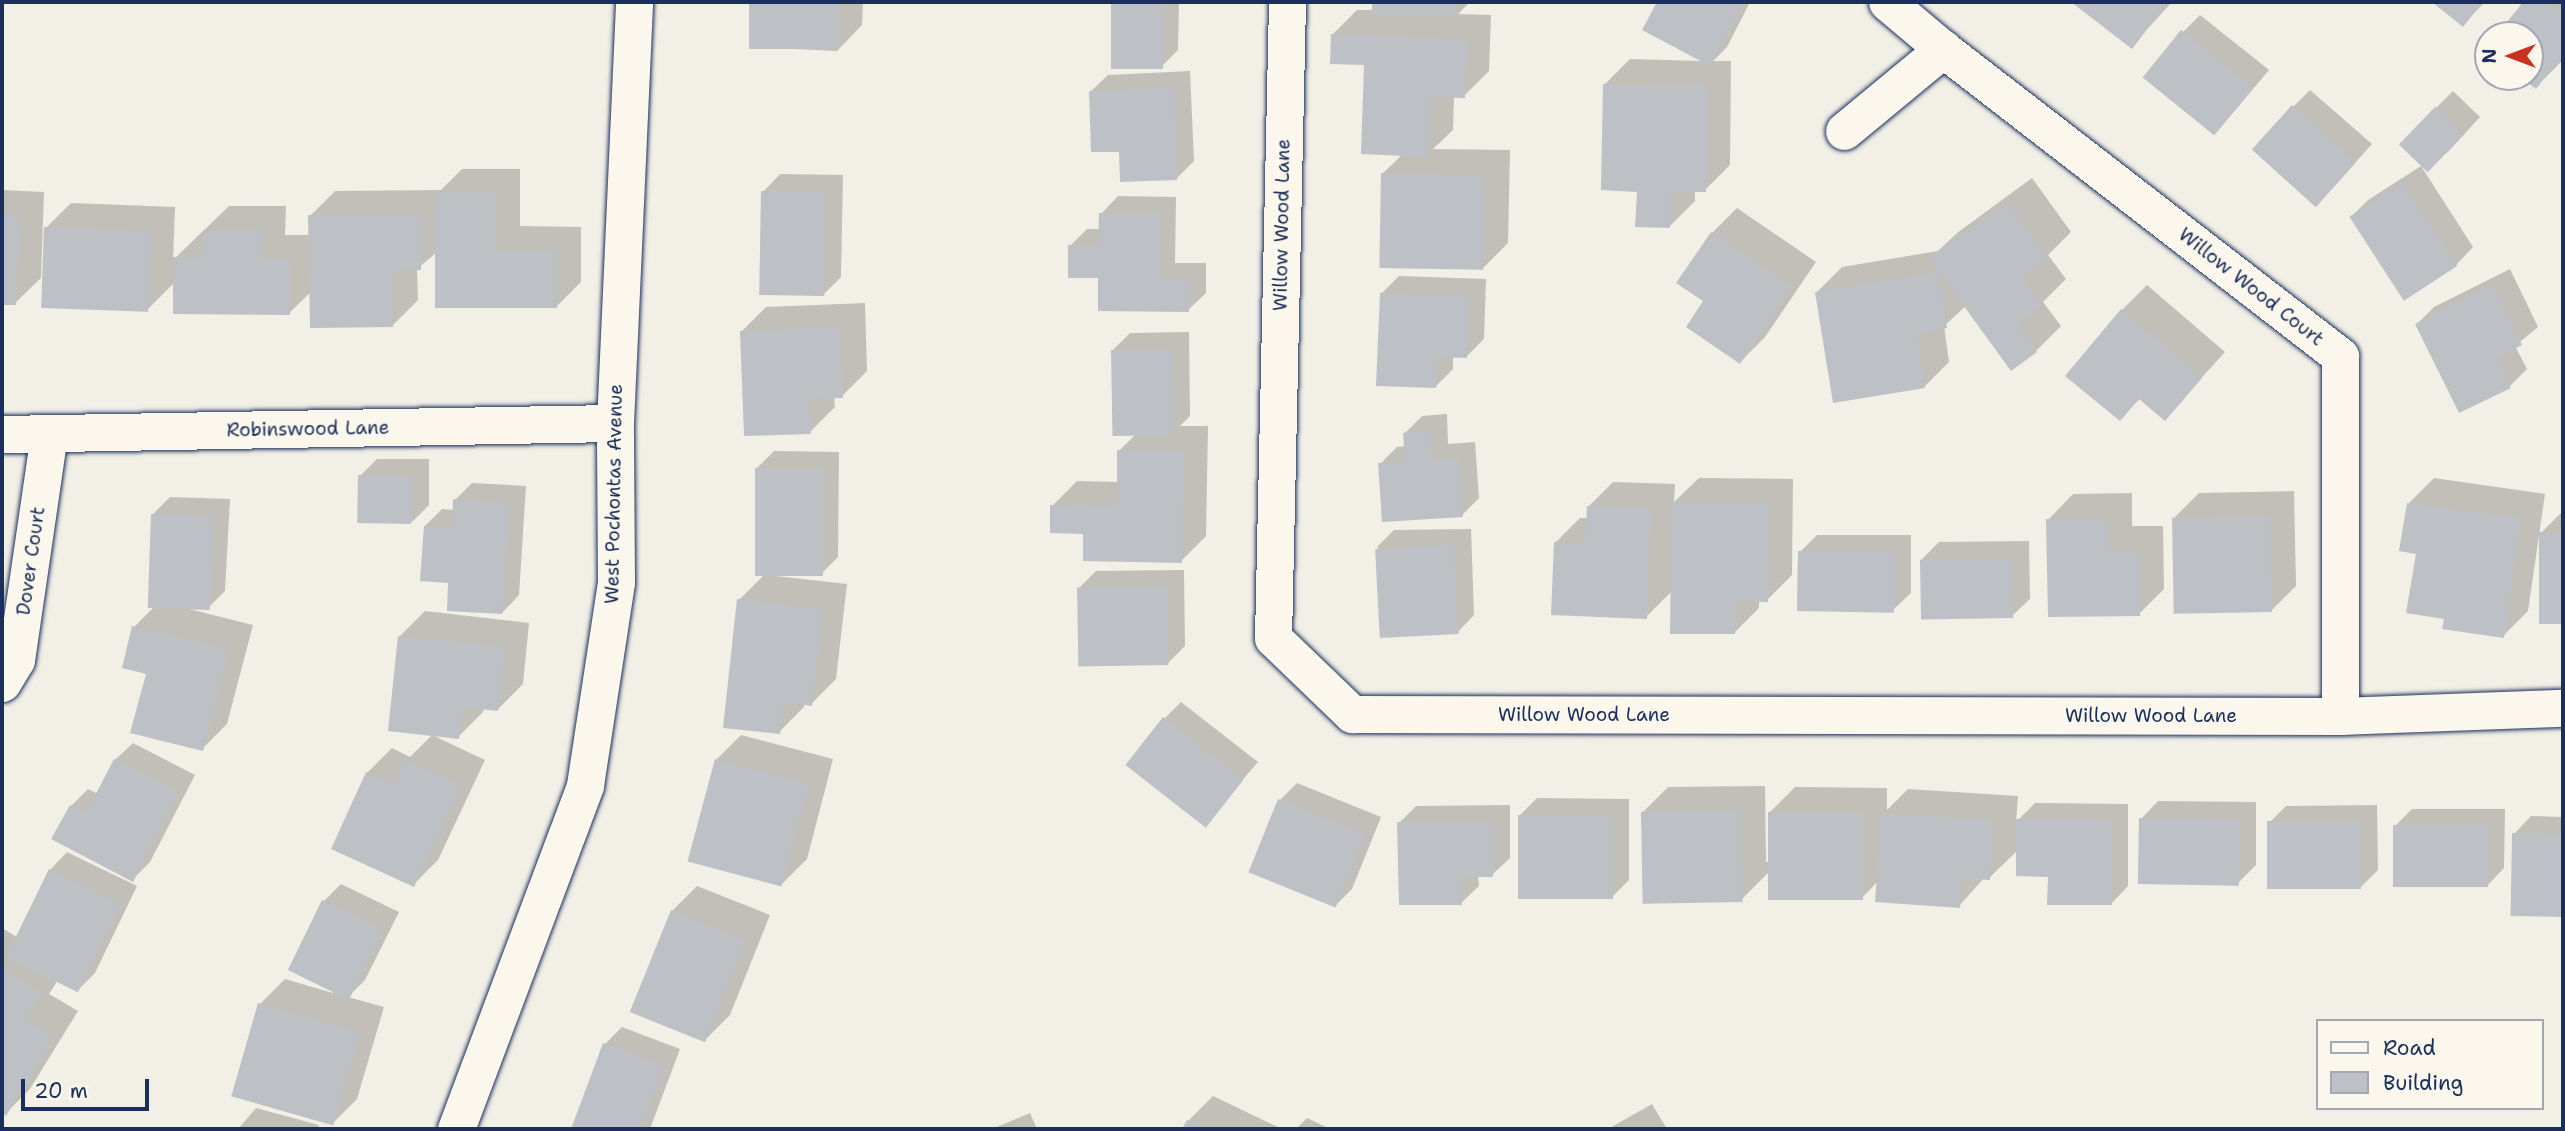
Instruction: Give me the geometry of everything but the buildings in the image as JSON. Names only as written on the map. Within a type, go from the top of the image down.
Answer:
[{"type":"street","name":"West Pochontas Avenue","points":[[456,1129],[585,785],[616,582],[615,423],[634,2]]},
{"type":"street","name":"Willow Wood Lane","points":[[1287,2],[1273,638],[1352,714],[2340,716],[2563,708]]},
{"type":"street","name":"Willow Wood Court","points":[[1887,2],[1943,49],[2340,356],[2340,716]]},
{"type":"street","points":[[1844,131],[1943,49]]},
{"type":"street","name":"Robinswood Lane","points":[[2,434],[615,423]]},
{"type":"street","name":"Dover Court","points":[[2,683],[16,660],[49,435]]}]
